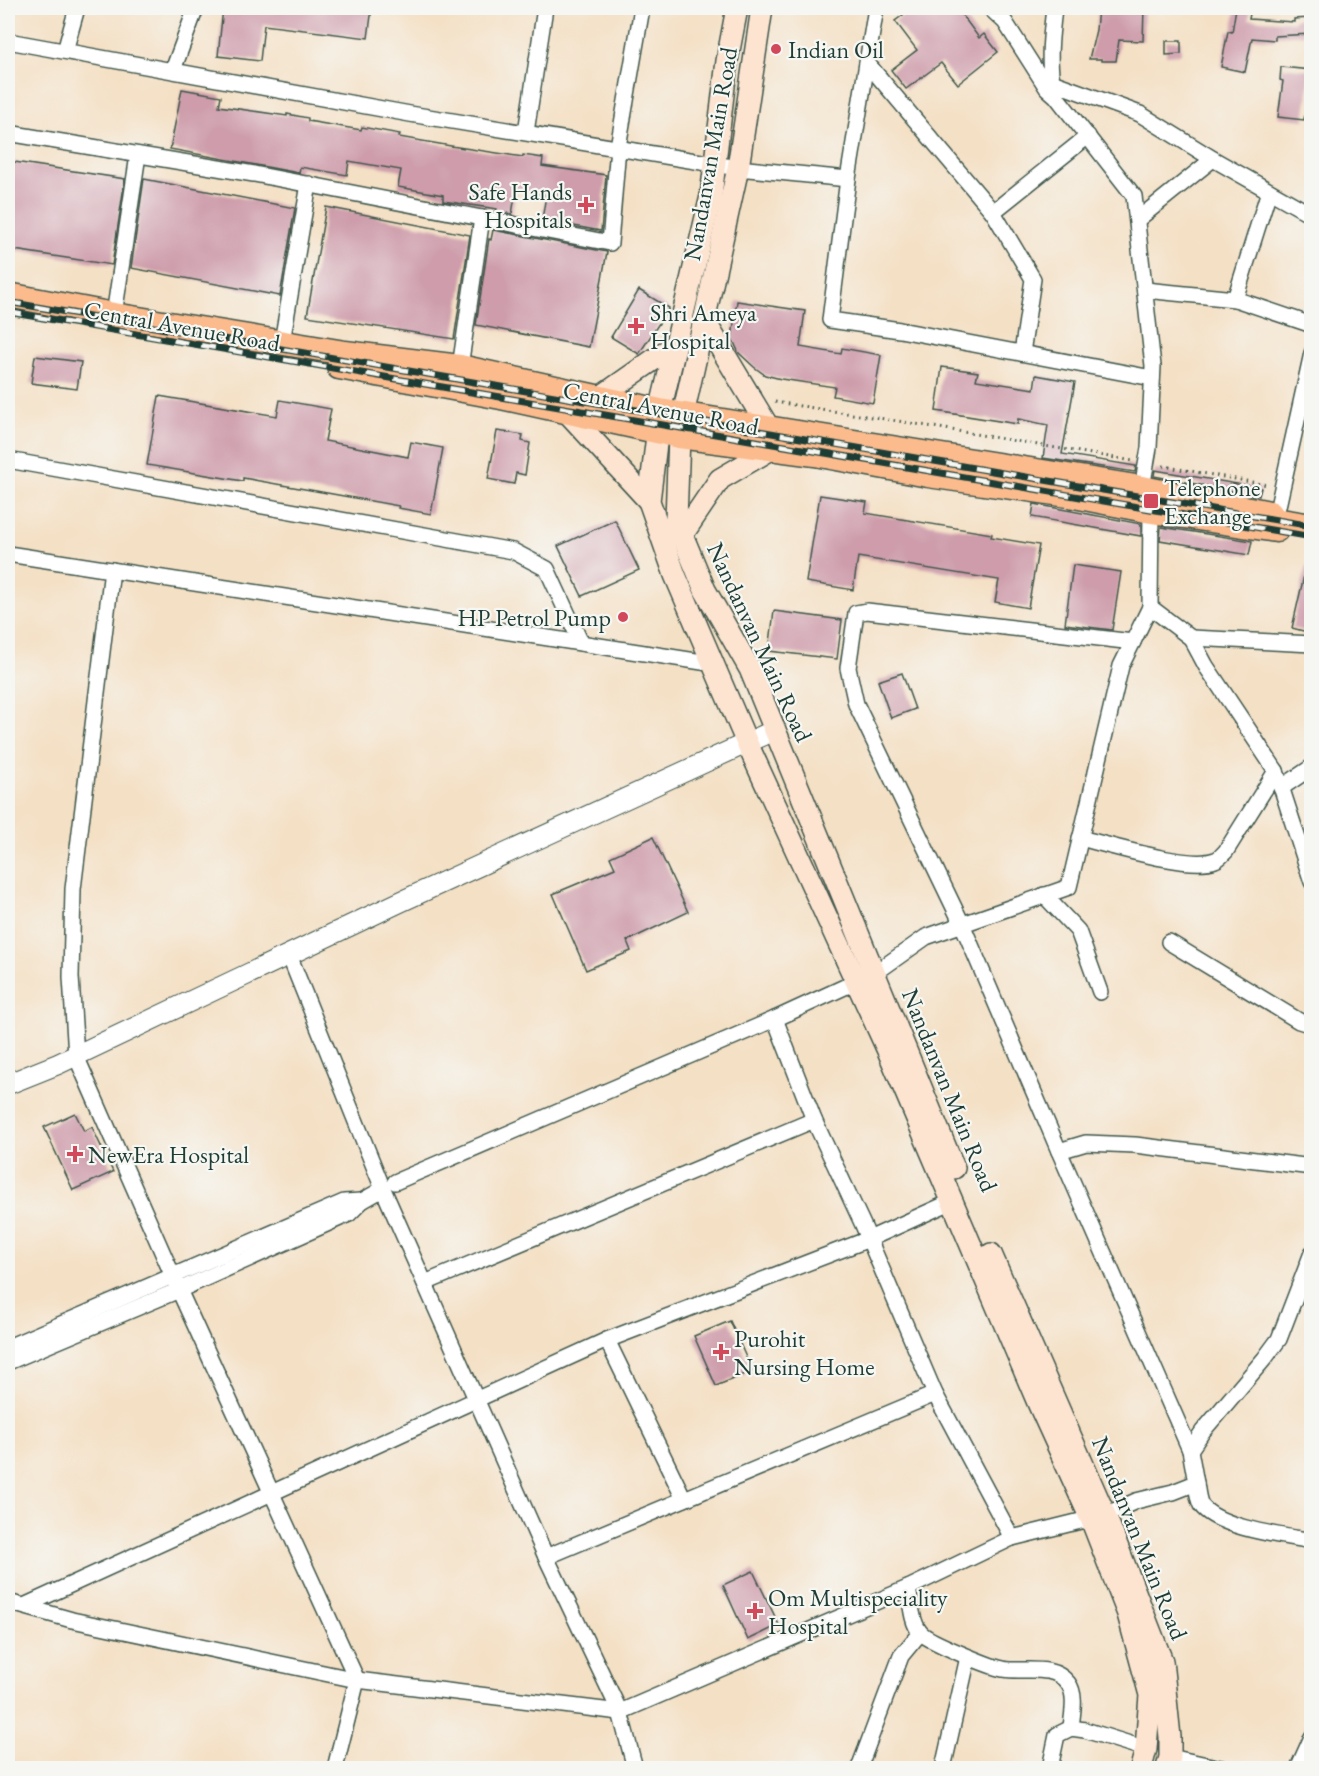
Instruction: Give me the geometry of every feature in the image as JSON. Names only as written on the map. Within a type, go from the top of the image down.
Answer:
[{"type":"main road","points":[[649,501],[670,424],[676,344],[711,196],[727,61],[737,8]]},
{"type":"main road","name":"Nandanvan Main Road","points":[[762,8],[738,168],[704,320],[670,424],[676,520],[705,590],[750,669],[775,730],[865,977],[965,1193],[1098,1517],[1162,1662],[1170,1737],[1168,1763]]},
{"type":"main road","name":"Central Avenue Road","points":[[8,295],[345,353],[460,367],[599,398],[670,424]]},
{"type":"main road","points":[[8,306],[203,344],[501,397],[567,412],[771,439],[815,454],[928,475],[1069,495],[1151,512],[1311,535]]},
{"type":"main road","points":[[704,320],[752,399],[771,439]]},
{"type":"main road","points":[[599,398],[676,344]]},
{"type":"main road","points":[[567,412],[649,501],[675,575],[747,742],[865,977],[889,1053],[1039,1405],[1098,1517],[1150,1695],[1143,1759]]},
{"type":"main road","points":[[682,535],[720,479],[771,439]]},
{"type":"main road","name":"Central Avenue Road","points":[[771,439],[1142,488],[1311,526]]},
{"type":"street","points":[[65,51],[77,8]]},
{"type":"street","points":[[173,70],[196,8]]},
{"type":"street","points":[[526,132],[545,8]]},
{"type":"street","points":[[8,133],[309,184],[610,243],[618,147],[642,8]]},
{"type":"street","points":[[876,8],[848,179],[830,320],[900,330],[1152,378]]},
{"type":"street","points":[[990,8],[1005,22],[1047,88],[1140,114],[1311,215]]},
{"type":"street","points":[[8,1362],[179,1290],[349,1214],[362,1201],[389,1186],[775,1019],[865,977],[926,937],[1069,887],[1121,666],[1150,607],[1151,512],[1142,488],[1149,448],[1153,366],[1134,196],[1054,89],[1049,65],[1054,8]]},
{"type":"street","points":[[8,41],[410,114],[738,168],[848,179]]},
{"type":"street","points":[[867,63],[993,213],[1033,279],[1022,353]]},
{"type":"street","points":[[993,213],[1088,136]]},
{"type":"street","points":[[114,315],[138,155]]},
{"type":"street","points":[[1137,220],[1213,159]]},
{"type":"street","points":[[282,342],[309,184]]},
{"type":"street","points":[[1235,299],[1269,191]]},
{"type":"street","points":[[460,367],[482,218]]},
{"type":"street","points":[[1145,290],[1235,299],[1311,325]]},
{"type":"street","points":[[1272,517],[1311,353]]},
{"type":"street","points":[[8,460],[513,551],[547,569],[581,643]]},
{"type":"street","points":[[8,554],[715,664]]},
{"type":"street","points":[[112,570],[73,889],[70,976],[76,1056],[172,1275],[357,1680],[335,1768]]},
{"type":"street","points":[[1150,607],[1191,638],[1206,666],[1276,771],[1305,843],[1311,882]]},
{"type":"street","points":[[1133,642],[867,611],[856,613],[848,668],[856,704],[962,924],[1190,1450],[1201,1505],[1214,1516],[1248,1530],[1311,1541]]},
{"type":"street","points":[[1191,638],[1311,644]]},
{"type":"street","points":[[8,1084],[76,1056],[775,730]]},
{"type":"street","points":[[1281,788],[1311,767]]},
{"type":"street","points":[[1080,838],[1154,857],[1199,862],[1216,860],[1226,851],[1276,771]]},
{"type":"street","points":[[1044,895],[1078,931],[1100,992]]},
{"type":"street","points":[[1169,942],[1299,1021],[1311,1025]]},
{"type":"street","points":[[289,955],[389,1186],[425,1283],[476,1400],[546,1557],[620,1712],[635,1768]]},
{"type":"street","points":[[775,1019],[814,1120],[869,1239],[935,1394],[1012,1538]]},
{"type":"street","points":[[425,1283],[814,1120]]},
{"type":"street","points":[[1059,1151],[1086,1143],[1135,1145],[1311,1167]]},
{"type":"street","points":[[8,1347],[344,1202],[362,1201]]},
{"type":"street","points":[[24,1606],[607,1340],[869,1239],[953,1201]]},
{"type":"street","points":[[1190,1450],[1279,1339],[1311,1253]]},
{"type":"street","points":[[607,1340],[684,1499]]},
{"type":"street","points":[[546,1557],[935,1394]]},
{"type":"street","points":[[8,1602],[72,1620],[357,1680],[620,1712],[908,1588],[1012,1538],[1098,1517],[1136,1501],[1173,1492],[1196,1483]]},
{"type":"street","points":[[908,1588],[914,1621],[920,1633],[988,1666],[1006,1670],[1052,1672],[1068,1683],[1073,1697],[1071,1728]]},
{"type":"street","points":[[859,1768],[901,1656],[920,1633]]},
{"type":"street","points":[[943,1768],[968,1656]]},
{"type":"street","points":[[1050,1768],[1057,1735],[1071,1728],[1085,1730],[1143,1759]]},
{"type":"street","points":[[1298,1768],[1311,1737]]},
{"type":"street","points":[[1168,1763],[1221,1768]]},
{"type":"path","points":[[752,399],[904,422],[1273,486],[1272,517]]},
{"type":"building","points":[[223,8],[372,8],[368,38],[264,25],[260,61],[218,56]]},
{"type":"building","points":[[897,8],[957,8],[979,38],[984,34],[998,52],[958,84],[941,63],[906,89],[891,70],[917,50],[895,21],[903,15]]},
{"type":"building","points":[[1098,8],[1144,8],[1143,41],[1119,40],[1116,61],[1089,59],[1096,30]]},
{"type":"building","points":[[1236,8],[1251,8],[1249,19],[1294,22],[1294,19],[1311,18],[1311,34],[1275,36],[1275,40],[1252,38],[1245,72],[1221,67],[1228,31],[1232,32]]},
{"type":"building","points":[[1166,41],[1181,41],[1181,54],[1166,55]]},
{"type":"building","points":[[1281,67],[1311,70],[1304,120],[1278,117],[1283,81],[1280,80]]},
{"type":"building","points":[[182,89],[221,96],[219,106],[287,116],[287,114],[308,118],[308,121],[361,130],[362,127],[400,134],[399,137],[451,146],[543,158],[542,166],[606,175],[601,231],[542,220],[546,195],[516,190],[512,214],[497,211],[497,209],[443,201],[443,195],[398,187],[401,170],[349,161],[347,175],[300,167],[299,173],[170,149]]},
{"type":"building","points":[[8,161],[125,179],[112,265],[8,249]]},
{"type":"building","points":[[144,179],[295,208],[280,296],[131,268]]},
{"type":"building","points":[[326,207],[470,235],[454,339],[307,316]]},
{"type":"building","points":[[493,230],[607,252],[589,347],[476,325],[489,239],[491,240]]},
{"type":"building","points":[[639,290],[669,308],[639,354],[611,337]]},
{"type":"building","points":[[737,301],[805,311],[800,347],[841,354],[842,348],[881,355],[873,403],[833,396],[835,387],[781,379],[765,375],[754,367],[739,353],[732,338]]},
{"type":"building","points":[[35,356],[81,362],[77,389],[31,383]]},
{"type":"building","points":[[942,367],[978,372],[976,380],[1034,389],[1036,375],[1075,382],[1062,454],[1136,466],[1135,472],[1043,458],[1048,425],[1018,419],[1018,424],[936,411]]},
{"type":"building","points":[[159,396],[277,416],[280,400],[331,409],[325,441],[408,457],[411,442],[443,448],[431,514],[398,508],[399,506],[243,478],[243,481],[147,465]]},
{"type":"building","points":[[497,431],[523,435],[522,441],[530,443],[525,475],[516,473],[514,484],[488,479]]},
{"type":"building","points":[[1155,470],[1261,488],[1259,496],[1154,476]]},
{"type":"building","points":[[820,495],[867,502],[865,513],[992,534],[991,537],[1039,545],[1028,608],[995,602],[999,580],[858,557],[853,590],[806,582]]},
{"type":"building","points":[[1034,504],[1141,524],[1141,536],[1032,517]]},
{"type":"building","points":[[615,520],[639,570],[582,596],[558,546]]},
{"type":"building","points":[[1161,527],[1252,541],[1249,555],[1160,540]]},
{"type":"building","points":[[1073,565],[1121,572],[1112,630],[1065,624]]},
{"type":"building","points":[[1306,567],[1311,568],[1311,633],[1292,628]]},
{"type":"building","points":[[774,611],[842,620],[837,659],[769,651]]},
{"type":"building","points":[[902,673],[915,709],[891,718],[878,681]]},
{"type":"building","points":[[653,837],[688,912],[627,941],[631,951],[586,970],[553,894],[615,868],[610,857]]},
{"type":"building","points":[[75,1113],[84,1131],[92,1127],[113,1172],[73,1190],[44,1127]]},
{"type":"building","points":[[730,1321],[752,1371],[716,1386],[694,1336]]},
{"type":"building","points":[[753,1571],[779,1625],[748,1640],[723,1585]]},
{"type":"railway","points":[[8,302],[1312,526]]},
{"type":"railway","points":[[8,312],[1312,537]]},
{"type":"place","name":"Indian Oil","points":[[776,49]]},
{"type":"place","name":"Safe Hands Hospitals","points":[[586,205]]},
{"type":"place","name":"Shri Ameya Hospital","points":[[636,326]]},
{"type":"place","name":"Telephone Exchange","points":[[1151,501]]},
{"type":"place","name":"HP Petrol Pump","points":[[623,617]]},
{"type":"place","name":"NewEra Hospital","points":[[75,1154]]},
{"type":"place","name":"Purohit Nursing Home","points":[[721,1352]]},
{"type":"place","name":"Om Multispeciality Hospital","points":[[755,1611]]}]
